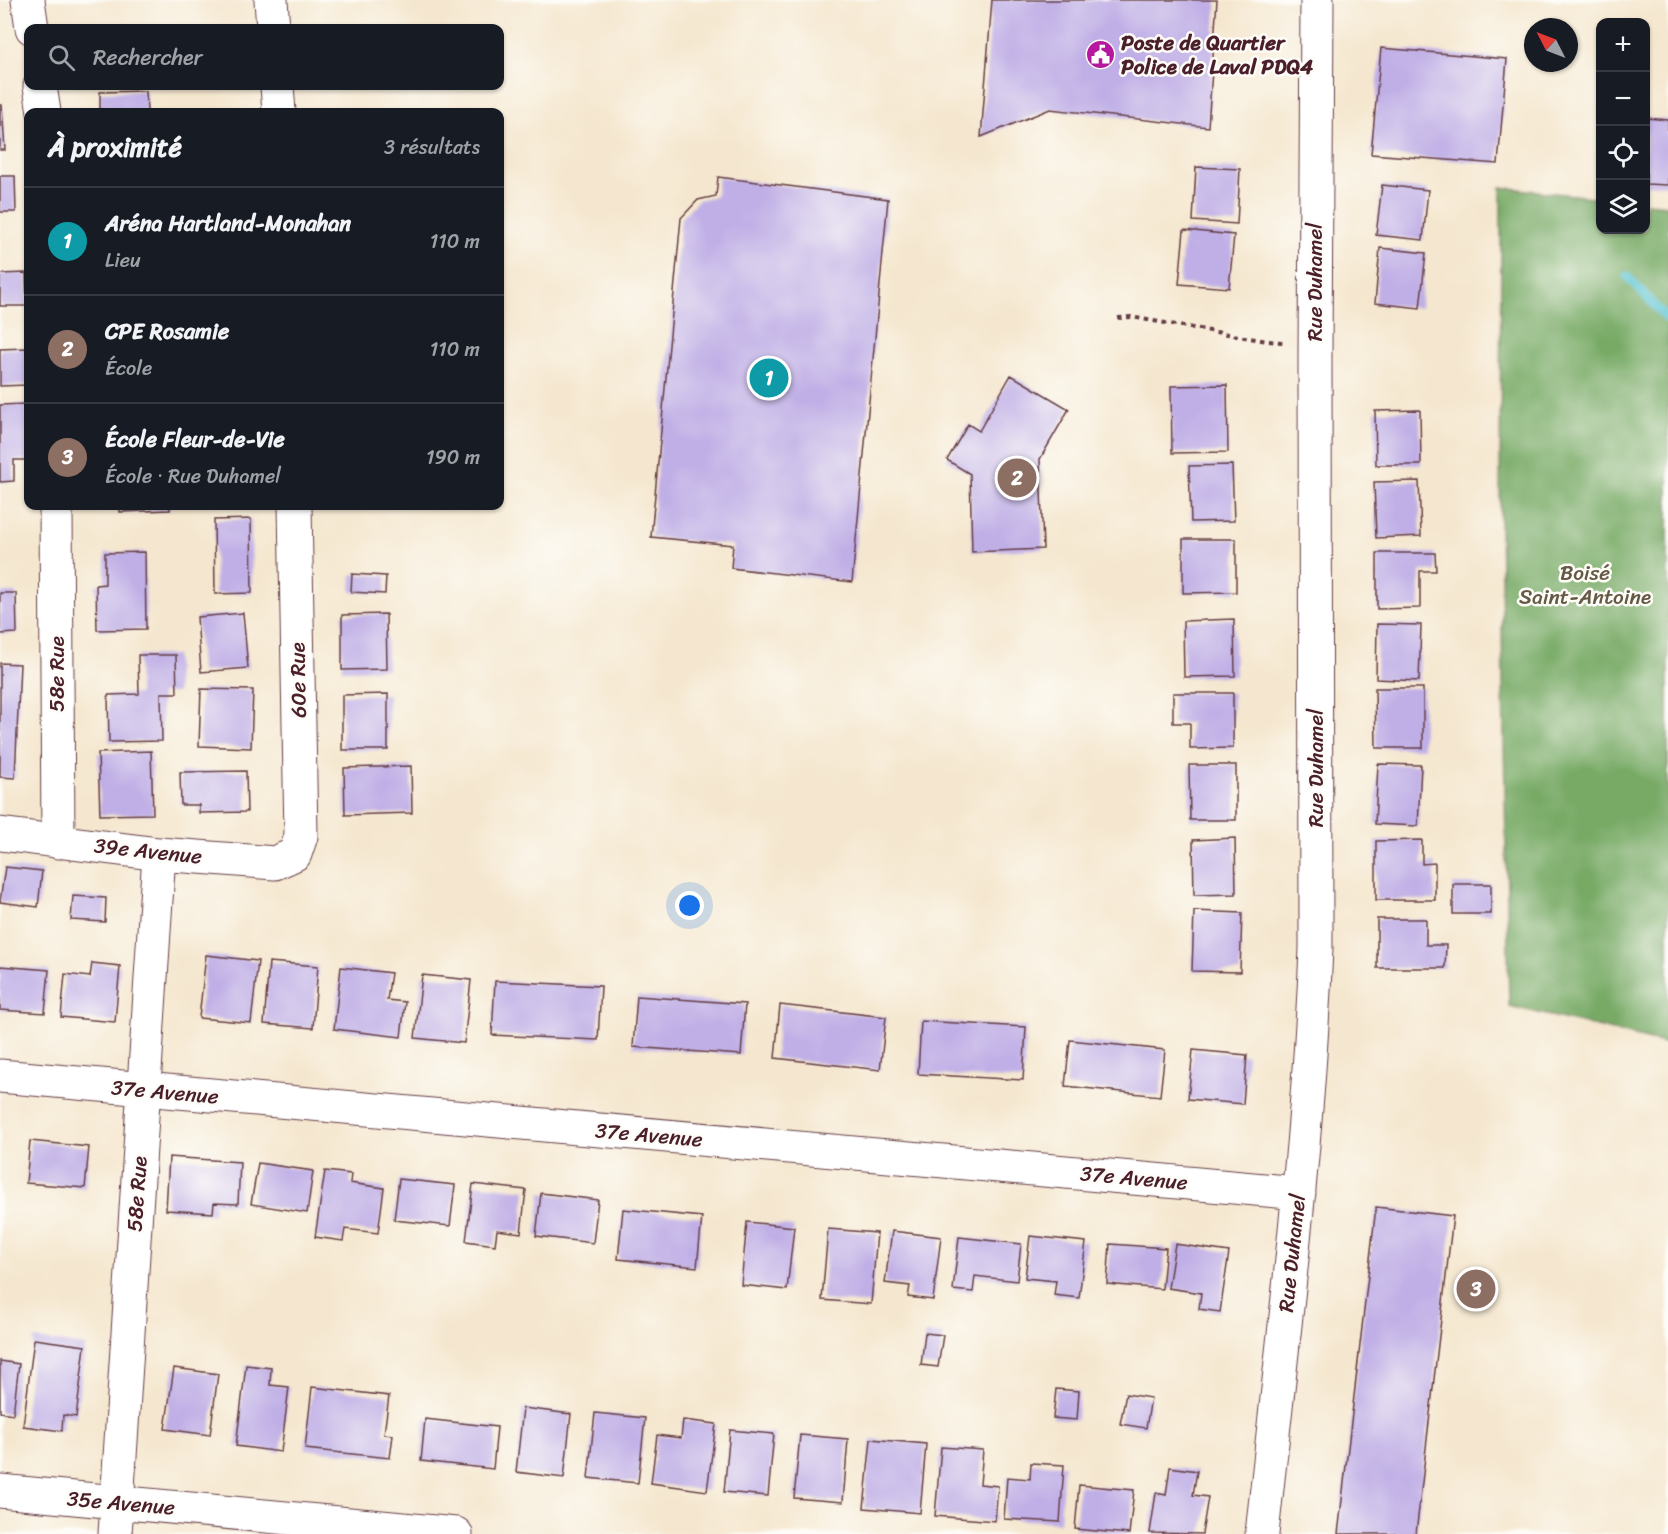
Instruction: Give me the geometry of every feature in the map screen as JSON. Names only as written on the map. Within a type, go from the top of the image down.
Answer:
[{"type":"street","points":[[28,0],[31,24]]},
{"type":"street","points":[[271,0],[273,24]]},
{"type":"street","name":"Rue Duhamel","points":[[1262,1534],[1299,1193],[1316,948],[1317,0]]},
{"type":"street","points":[[41,90],[43,108]]},
{"type":"street","points":[[277,90],[279,108]]},
{"type":"street","name":"58e Rue","points":[[56,510],[58,842]]},
{"type":"street","name":"60e Rue","points":[[295,510],[301,836],[295,854]]},
{"type":"street","name":"39e Avenue","points":[[0,834],[159,854],[275,862],[295,854]]},
{"type":"street","name":"58e Rue","points":[[116,1518],[159,854]]},
{"type":"street","name":"37e Avenue","points":[[0,1076],[1299,1193]]},
{"type":"street","name":"35e Avenue","points":[[0,1491],[116,1518],[456,1534]]},
{"type":"path","points":[[1118,318],[1131,317],[1267,341],[1285,342]]},
{"type":"green space","name":"Boisé Saint-Antoine","points":[[1501,187],[1596,198],[1596,234],[1650,234],[1650,203],[1668,205],[1668,1044],[1509,1006],[1500,521]]},
{"type":"building","name":"Poste de Quartier Police de Laval PDQ4","points":[[992,0],[1217,0],[1208,127],[1050,109],[981,137]]},
{"type":"building","points":[[1381,48],[1507,59],[1498,164],[1371,154]]},
{"type":"building","points":[[146,91],[147,108],[100,108],[100,92]]},
{"type":"building","points":[[0,105],[2,105],[5,150],[0,150]]},
{"type":"building","points":[[1650,118],[1668,120],[1668,185],[1650,184]]},
{"type":"building","points":[[1196,167],[1240,169],[1237,224],[1193,221]]},
{"type":"building","points":[[0,176],[15,176],[16,212],[0,212]]},
{"type":"building","points":[[718,177],[888,199],[852,582],[731,568],[733,545],[651,537],[681,218],[698,200],[716,196]]},
{"type":"building","points":[[1382,185],[1428,190],[1423,240],[1376,235]]},
{"type":"building","points":[[1184,230],[1234,235],[1229,288],[1179,284]]},
{"type":"building","points":[[1380,248],[1426,253],[1420,308],[1375,303]]},
{"type":"building","points":[[24,273],[24,306],[0,306],[0,274]]},
{"type":"building","points":[[24,348],[24,385],[0,386],[0,349]]},
{"type":"building","points":[[1011,375],[1069,409],[1040,459],[1043,549],[972,552],[970,474],[947,460],[968,424],[979,431]]},
{"type":"building","points":[[1227,385],[1228,452],[1172,453],[1171,386]]},
{"type":"building","points":[[24,404],[24,460],[14,460],[14,481],[0,482],[0,405]]},
{"type":"building","points":[[1420,410],[1421,465],[1376,465],[1375,411]]},
{"type":"building","points":[[1232,465],[1234,521],[1191,522],[1189,466]]},
{"type":"building","points":[[1419,481],[1421,536],[1376,538],[1374,482]]},
{"type":"building","points":[[120,510],[170,510],[120,512]]},
{"type":"building","points":[[251,519],[252,593],[215,594],[214,520]]},
{"type":"building","points":[[1183,539],[1236,539],[1236,592],[1183,593]]},
{"type":"building","points":[[145,552],[146,629],[97,630],[96,585],[105,584],[105,553]]},
{"type":"building","points":[[1377,553],[1435,553],[1436,571],[1420,571],[1420,608],[1377,609]]},
{"type":"building","points":[[352,574],[386,576],[385,594],[351,592]]},
{"type":"building","points":[[0,593],[16,593],[17,633],[0,634]]},
{"type":"building","points":[[243,613],[248,668],[201,672],[197,617]]},
{"type":"building","points":[[386,614],[387,669],[342,670],[342,615]]},
{"type":"building","points":[[1234,619],[1235,676],[1184,677],[1183,621]]},
{"type":"building","points":[[1377,624],[1421,625],[1419,681],[1376,679]]},
{"type":"building","points":[[138,655],[176,655],[177,693],[161,693],[162,741],[109,742],[108,695],[139,694]]},
{"type":"building","points":[[0,663],[20,664],[15,778],[0,777]]},
{"type":"building","points":[[1375,688],[1423,688],[1423,748],[1376,748]]},
{"type":"building","points":[[201,689],[253,690],[251,748],[199,746]]},
{"type":"building","points":[[1173,693],[1233,693],[1233,748],[1190,749],[1190,723],[1173,723]]},
{"type":"building","points":[[388,694],[388,750],[342,750],[342,695]]},
{"type":"building","points":[[151,751],[153,814],[100,815],[98,753]]},
{"type":"building","points":[[1378,764],[1421,765],[1418,826],[1375,824]]},
{"type":"building","points":[[1189,765],[1236,765],[1236,820],[1190,820]]},
{"type":"building","points":[[411,766],[412,813],[345,815],[344,768]]},
{"type":"building","points":[[246,771],[247,812],[199,813],[199,805],[181,805],[180,772]]},
{"type":"building","points":[[1235,838],[1236,894],[1194,895],[1193,840]]},
{"type":"building","points":[[1422,840],[1422,864],[1435,863],[1435,900],[1376,900],[1376,841]]},
{"type":"building","points":[[5,867],[42,871],[38,907],[0,902]]},
{"type":"building","points":[[1453,884],[1491,884],[1491,914],[1453,914]]},
{"type":"building","points":[[73,896],[106,898],[105,922],[71,920]]},
{"type":"building","points":[[1194,911],[1242,913],[1240,972],[1192,971]]},
{"type":"building","points":[[1377,919],[1426,919],[1426,945],[1446,945],[1445,968],[1377,968]]},
{"type":"building","points":[[206,955],[258,961],[251,1023],[199,1018]]},
{"type":"building","points":[[269,962],[318,966],[313,1028],[264,1024]]},
{"type":"building","points":[[92,963],[120,966],[115,1022],[61,1017],[65,974],[90,977]]},
{"type":"building","points":[[0,966],[49,970],[45,1013],[0,1010]]},
{"type":"building","points":[[341,967],[391,973],[387,1000],[405,1002],[401,1037],[334,1029]]},
{"type":"building","points":[[422,975],[471,980],[464,1043],[415,1038]]},
{"type":"building","points":[[495,981],[601,986],[598,1040],[492,1035]]},
{"type":"building","points":[[637,996],[745,1004],[741,1055],[633,1047]]},
{"type":"building","points":[[780,1005],[886,1017],[880,1070],[775,1058]]},
{"type":"building","points":[[921,1021],[1026,1027],[1023,1080],[918,1074]]},
{"type":"building","points":[[1070,1040],[1165,1050],[1160,1096],[1065,1086]]},
{"type":"building","points":[[1193,1050],[1247,1055],[1243,1104],[1188,1099]]},
{"type":"building","points":[[30,1141],[89,1147],[85,1188],[26,1183]]},
{"type":"building","points":[[169,1157],[240,1162],[238,1204],[214,1203],[213,1213],[166,1210]]},
{"type":"building","points":[[258,1163],[313,1171],[307,1213],[251,1204]]},
{"type":"building","points":[[325,1171],[351,1174],[350,1183],[384,1188],[378,1233],[345,1229],[343,1241],[315,1237]]},
{"type":"building","points":[[399,1179],[455,1185],[450,1226],[394,1220]]},
{"type":"building","points":[[473,1184],[526,1190],[521,1233],[497,1230],[495,1245],[466,1241]]},
{"type":"building","points":[[541,1193],[598,1200],[593,1243],[536,1236]]},
{"type":"building","points":[[1376,1207],[1453,1216],[1416,1534],[1338,1534]]},
{"type":"building","points":[[623,1209],[702,1217],[697,1267],[618,1259]]},
{"type":"building","points":[[747,1222],[794,1227],[787,1290],[741,1285]]},
{"type":"building","points":[[828,1229],[877,1233],[871,1304],[822,1300]]},
{"type":"building","points":[[892,1231],[941,1237],[933,1300],[908,1297],[910,1286],[885,1283]]},
{"type":"building","points":[[1030,1236],[1086,1242],[1079,1298],[1054,1295],[1056,1281],[1025,1278]]},
{"type":"building","points":[[959,1237],[1021,1244],[1017,1281],[975,1276],[973,1292],[953,1290]]},
{"type":"building","points":[[1110,1244],[1166,1248],[1162,1289],[1107,1284]]},
{"type":"building","points":[[1175,1244],[1229,1252],[1220,1312],[1199,1309],[1201,1293],[1168,1288]]},
{"type":"building","points":[[925,1333],[943,1335],[938,1367],[921,1365]]},
{"type":"building","points":[[34,1339],[85,1346],[76,1417],[63,1415],[62,1431],[23,1426]]},
{"type":"building","points":[[0,1361],[19,1364],[13,1414],[0,1412]]},
{"type":"building","points":[[246,1365],[271,1368],[270,1385],[289,1387],[281,1452],[236,1446]]},
{"type":"building","points":[[174,1368],[218,1374],[210,1435],[165,1429]]},
{"type":"building","points":[[312,1387],[389,1396],[384,1434],[393,1435],[390,1458],[305,1449]]},
{"type":"building","points":[[1056,1389],[1079,1391],[1077,1420],[1053,1418]]},
{"type":"building","points":[[1126,1394],[1151,1398],[1146,1428],[1120,1424]]},
{"type":"building","points":[[523,1408],[571,1414],[564,1478],[516,1472]]},
{"type":"building","points":[[595,1413],[645,1418],[638,1483],[588,1478]]},
{"type":"building","points":[[425,1419],[497,1427],[493,1469],[421,1461]]},
{"type":"building","points":[[683,1420],[716,1424],[707,1491],[651,1483],[657,1435],[681,1438]]},
{"type":"building","points":[[730,1430],[774,1434],[768,1496],[724,1492]]},
{"type":"building","points":[[800,1435],[848,1439],[843,1502],[794,1498]]},
{"type":"building","points":[[871,1439],[926,1444],[920,1513],[864,1508]]},
{"type":"building","points":[[941,1447],[983,1450],[980,1484],[998,1486],[995,1521],[935,1516]]},
{"type":"building","points":[[1031,1463],[1064,1465],[1060,1522],[1004,1519],[1007,1477],[1030,1479]]},
{"type":"building","points":[[1170,1467],[1197,1471],[1193,1495],[1208,1497],[1202,1534],[1150,1533],[1156,1493],[1166,1495]]},
{"type":"building","points":[[1079,1485],[1134,1490],[1129,1534],[1075,1529]]},
{"type":"waterway","points":[[1627,276],[1668,320]]},
{"type":"place","name":"Poste de Quartier Police de Laval PDQ4","points":[[1100,55]]},
{"type":"place","name":"Aréna Hartland-Monahan","points":[[769,378]]},
{"type":"place","name":"CPE Rosamie","points":[[1017,478]]},
{"type":"place","name":"École Fleur-de-Vie","points":[[1476,1289]]}]
